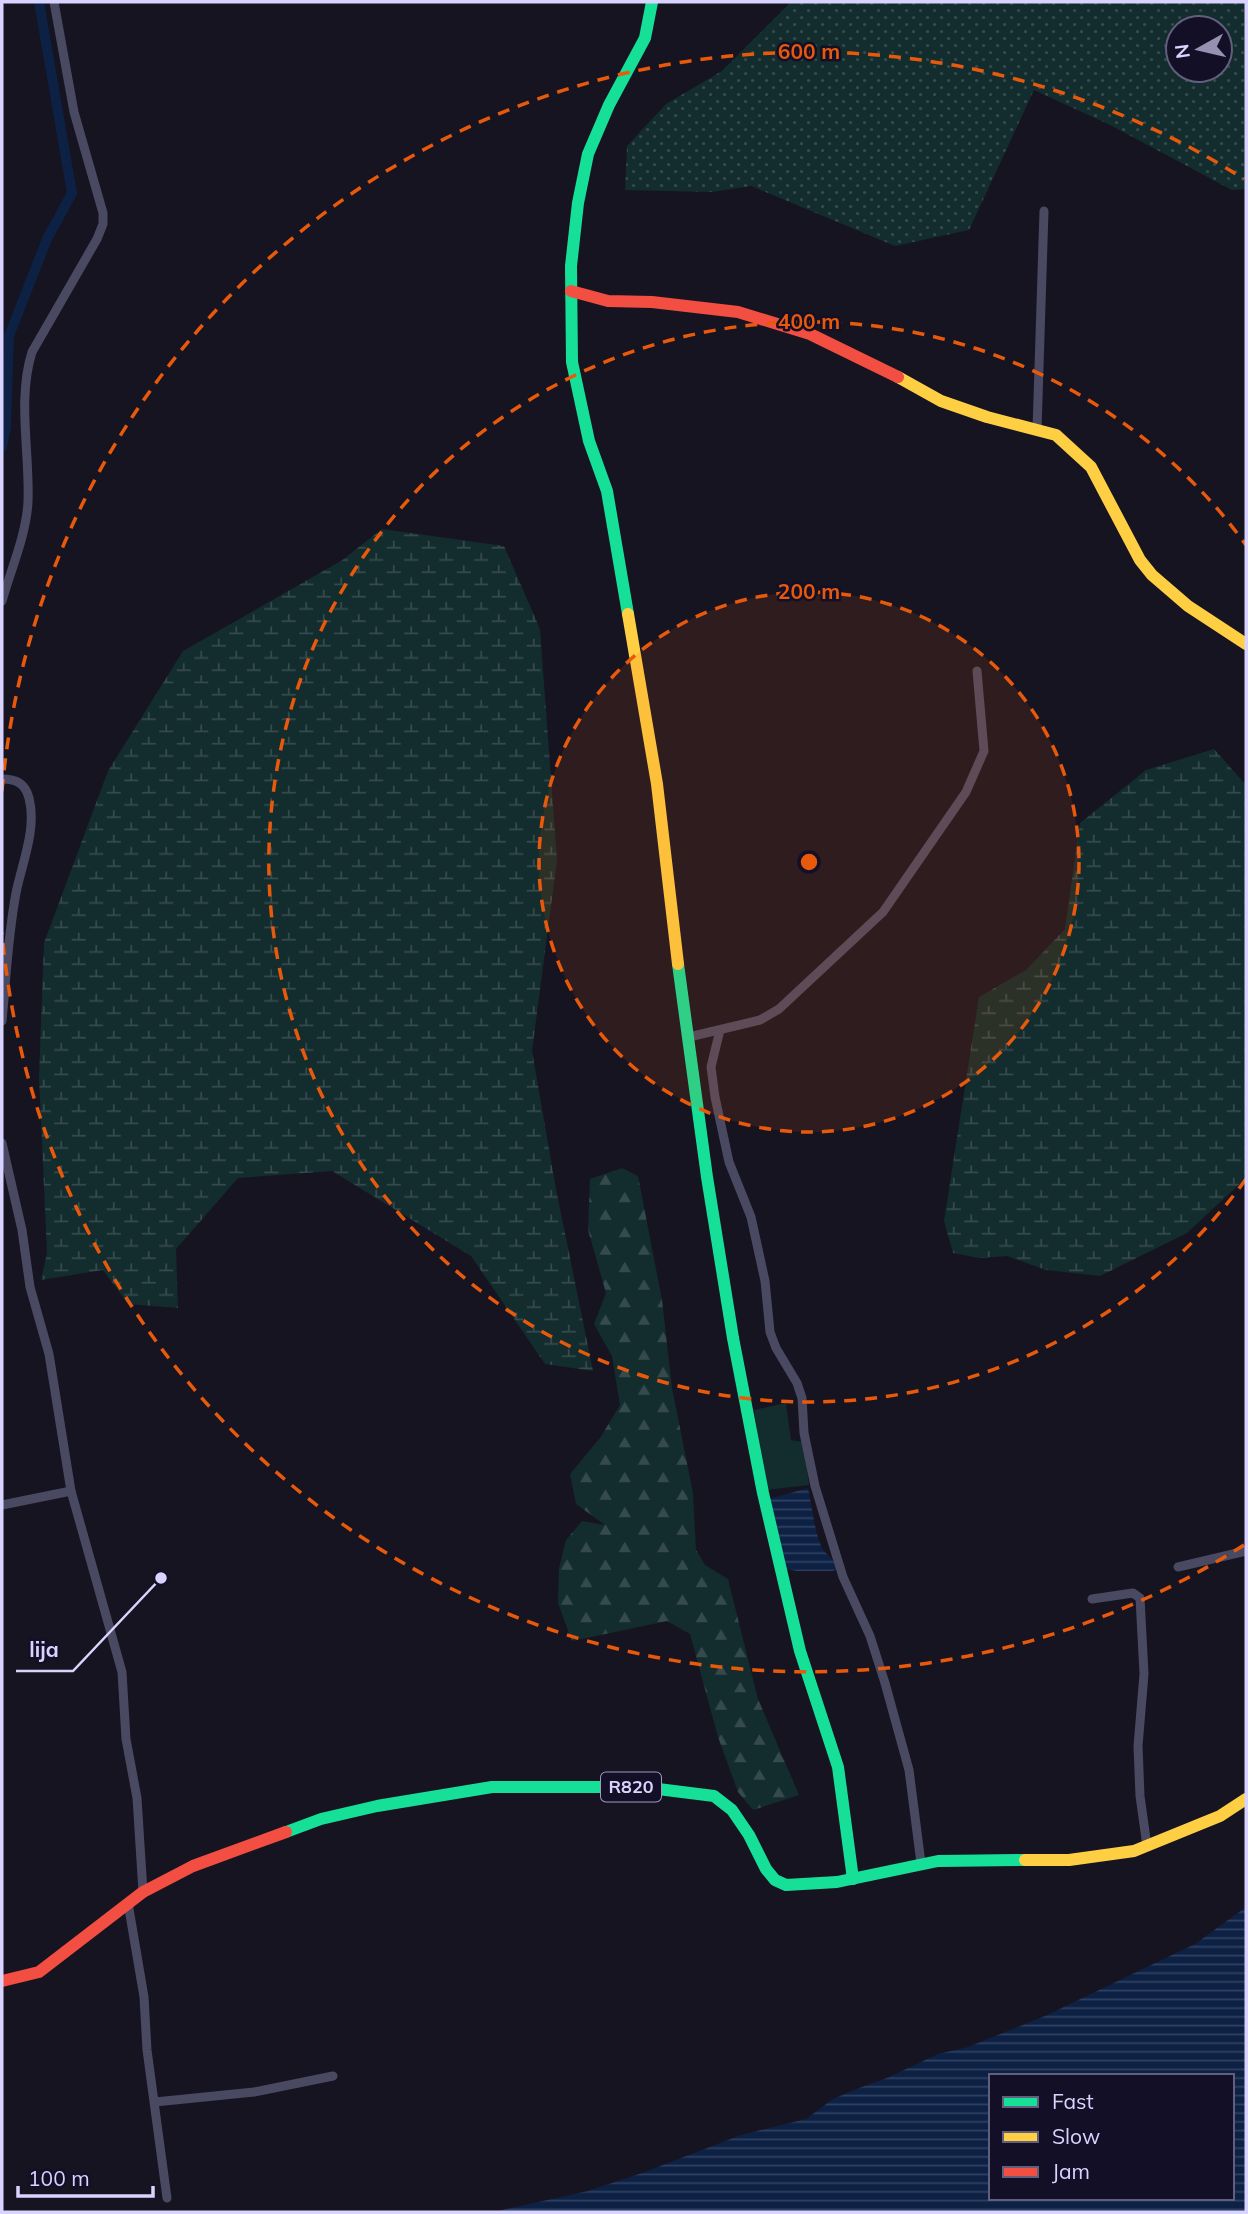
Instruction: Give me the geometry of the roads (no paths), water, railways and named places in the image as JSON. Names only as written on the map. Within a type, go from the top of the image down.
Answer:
[{"type":"street","points":[[2,601],[28,506],[24,397],[26,371],[33,352],[97,239],[103,219],[100,199],[74,112],[54,2]]},
{"type":"street","points":[[652,2],[645,38],[609,105],[588,154],[578,203],[571,291],[572,362],[589,442],[607,491],[657,784],[672,923],[707,1177],[733,1338],[764,1493],[800,1651],[838,1767],[853,1879]]},
{"type":"street","points":[[1037,430],[1044,211]]},
{"type":"street","points":[[571,291],[608,301],[652,302],[738,313],[798,330],[915,385],[941,401],[1056,435],[1091,467],[1140,560],[1152,575],[1188,606],[1246,644]]},
{"type":"street","points":[[689,1037],[760,1020],[779,1009],[883,912],[966,792],[984,751],[977,671]]},
{"type":"street","points":[[2,779],[15,779],[22,783],[29,799],[30,814],[26,855],[16,892],[10,931],[2,1021]]},
{"type":"street","points":[[720,1030],[711,1068],[729,1162],[751,1217],[765,1281],[770,1332],[802,1398],[804,1433],[815,1486],[844,1577],[870,1636],[909,1770],[921,1864]]},
{"type":"street","points":[[2,1143],[22,1230],[30,1287],[51,1365],[71,1491],[122,1672],[126,1739],[137,1798],[143,1892]]},
{"type":"street","points":[[2,1505],[71,1491]]},
{"type":"street","points":[[1178,1567],[1246,1551]]},
{"type":"street","points":[[1092,1599],[1133,1593],[1140,1598],[1144,1674],[1139,1759],[1140,1796],[1147,1846]]},
{"type":"street","name":"R820","points":[[2,1981],[39,1972],[143,1892],[193,1866],[321,1819],[377,1806],[492,1787],[642,1787],[714,1796],[732,1810],[749,1835],[766,1869],[775,1880],[786,1885],[853,1879],[938,1861],[1069,1860],[1134,1851],[1220,1816],[1246,1799]]},
{"type":"street","points":[[128,1903],[144,1997],[147,2050],[167,2198]]},
{"type":"street","points":[[155,2102],[254,2092],[333,2076]]},
{"type":"water","points":[[808,1488],[819,1539],[837,1569],[833,1571],[797,1571],[783,1568],[769,1499]]},
{"type":"water","points":[[1246,1907],[1246,2212],[493,2212],[588,2191],[741,2135],[806,2119],[833,2099],[938,2054],[968,2047],[1045,2016],[1195,1944]]},
{"type":"waterway","points":[[2,447],[6,427],[9,336],[47,239],[72,193],[39,2]]},
{"type":"place","name":"lija","points":[[161,1578]]}]
